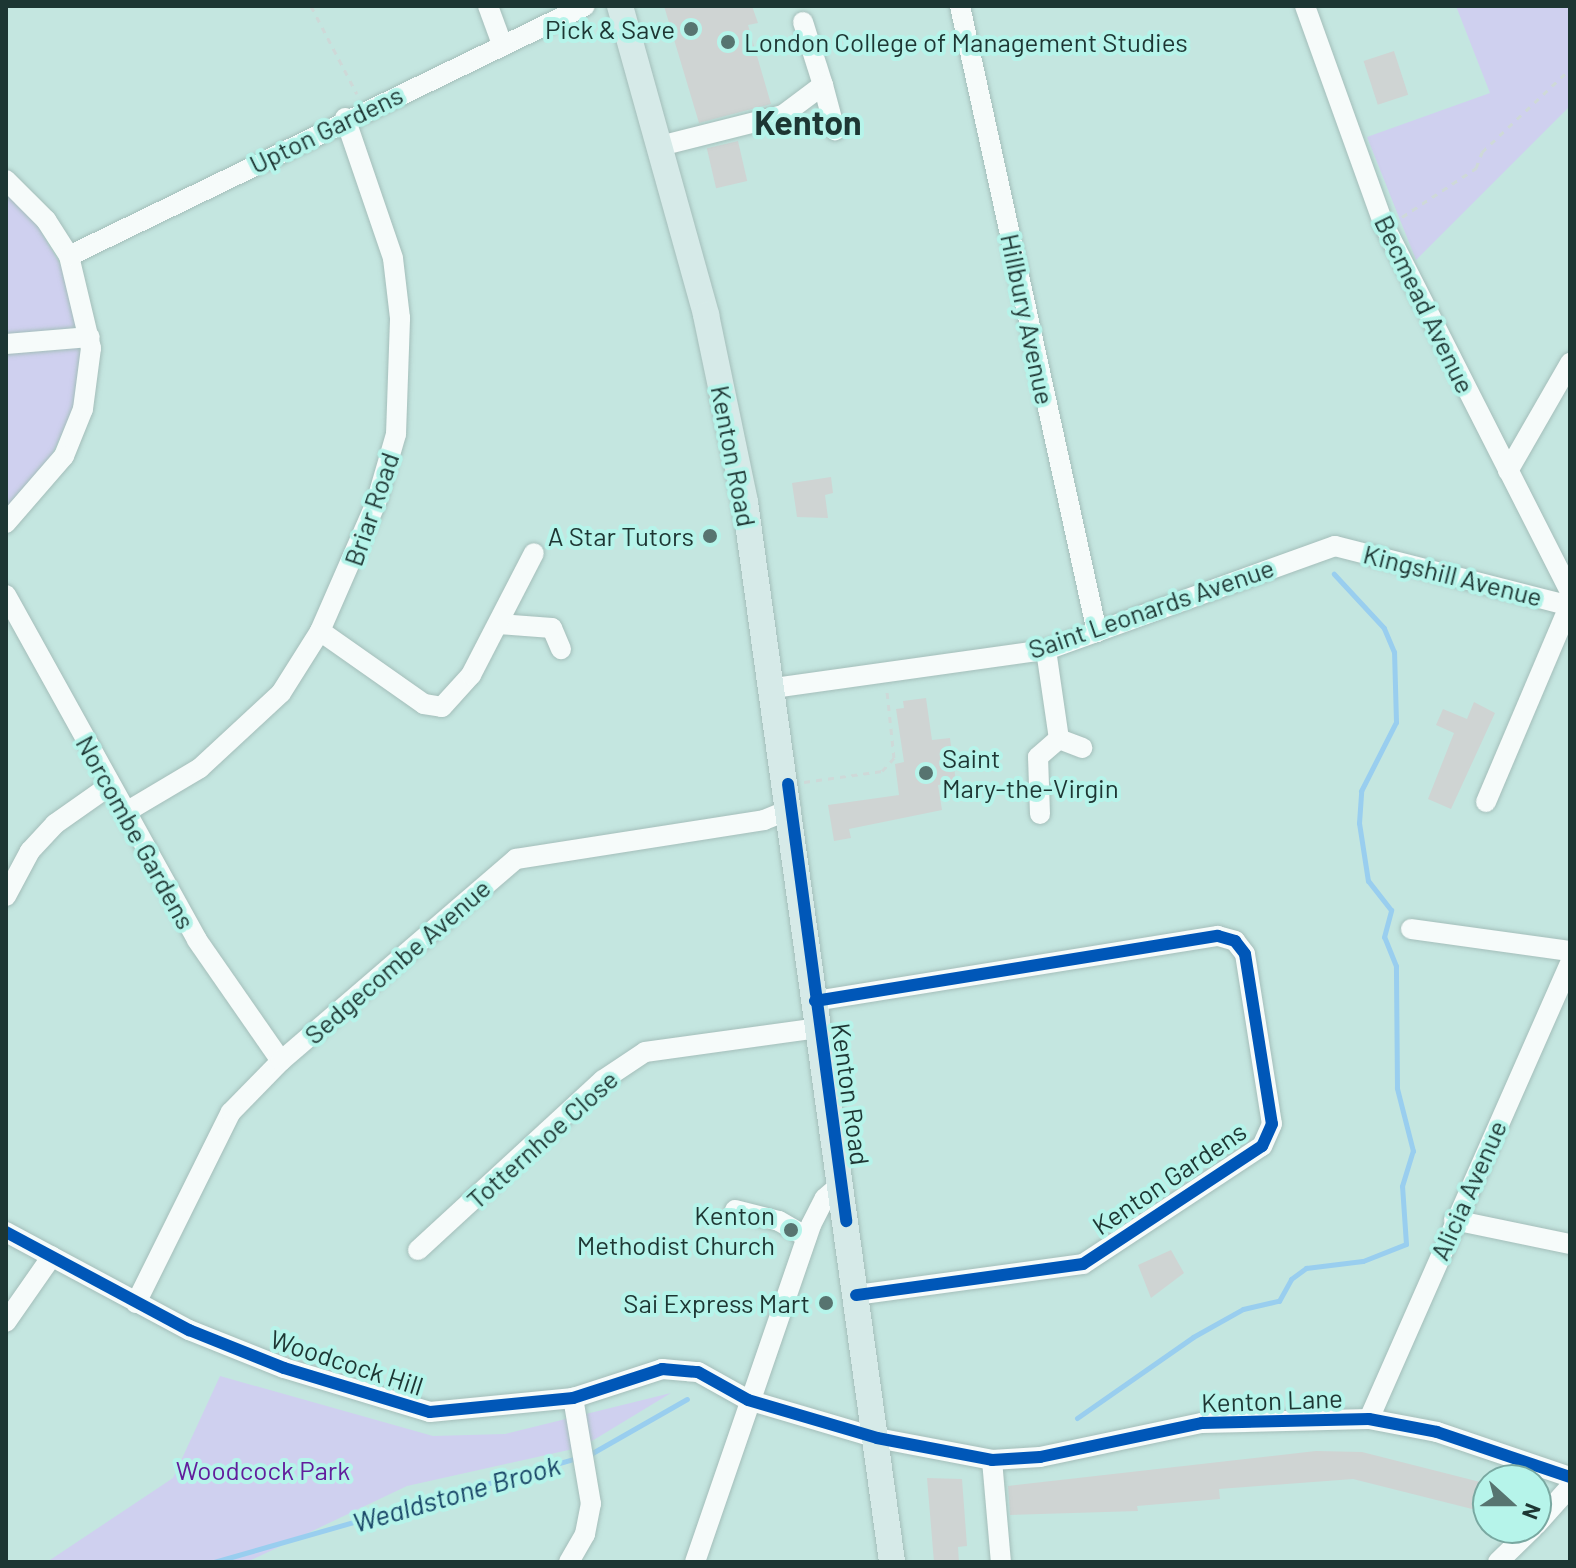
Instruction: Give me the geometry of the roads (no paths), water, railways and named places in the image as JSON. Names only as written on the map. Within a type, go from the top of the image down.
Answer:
[{"type":"main road","name":"Kenton Road","points":[[620,6],[712,346],[774,688],[892,1562]]},
{"type":"street","points":[[488,6],[502,44]]},
{"type":"street","name":"Upton Gardens","points":[[69,256],[365,108],[585,6]]},
{"type":"street","name":"Hillbury Avenue","points":[[960,6],[1097,632]]},
{"type":"street","name":"Becmead Avenue","points":[[1305,6],[1384,225],[1570,591]]},
{"type":"street","points":[[803,22],[835,130]]},
{"type":"street","points":[[660,146],[783,115],[807,91],[823,85]]},
{"type":"street","name":"Briar Road","points":[[126,812],[163,794],[231,741],[281,693],[320,631],[376,503],[396,434],[402,362],[393,258],[345,118]]},
{"type":"street","points":[[6,180],[46,220],[69,256],[90,337],[89,384],[74,436],[44,485],[6,523]]},
{"type":"street","points":[[6,344],[90,337]]},
{"type":"street","points":[[1508,471],[1570,363]]},
{"type":"street","name":"Saint Leonards Avenue","points":[[774,688],[1046,650],[1335,546]]},
{"type":"street","name":"Kingshill Avenue","points":[[1335,546],[1570,605]]},
{"type":"street","points":[[320,631],[424,704],[442,707],[471,675],[534,553]]},
{"type":"street","name":"Norcombe Gardens","points":[[6,595],[197,940],[281,1061]]},
{"type":"street","points":[[1486,802],[1570,605]]},
{"type":"street","points":[[499,624],[552,628],[561,649]]},
{"type":"street","points":[[1046,650],[1059,739]]},
{"type":"street","points":[[1059,739],[1082,748]]},
{"type":"street","points":[[1040,814],[1038,757],[1059,739]]},
{"type":"street","points":[[6,896],[30,851],[55,824],[109,786]]},
{"type":"street","name":"Sedgecombe Avenue","points":[[136,1303],[231,1112],[281,1061],[516,859],[764,820],[789,796]]},
{"type":"street","points":[[1411,929],[1570,951]]},
{"type":"street","name":"Kenton Gardens","points":[[815,1001],[1218,936],[1235,941],[1245,954],[1272,1124],[1262,1146],[1083,1264],[856,1295]]},
{"type":"street","name":"Alicia Avenue","points":[[1369,1419],[1454,1220],[1570,963]]},
{"type":"street","name":"Totternhoe Close","points":[[418,1250],[603,1080],[645,1052],[819,1028]]},
{"type":"street","points":[[695,1562],[748,1400],[807,1237],[825,1198],[841,1184]]},
{"type":"street","points":[[735,1210],[779,1221],[807,1237]]},
{"type":"street","points":[[1454,1220],[1570,1244]]},
{"type":"street","name":"Woodcock Hill","points":[[6,1232],[136,1303],[260,1358],[398,1405],[473,1410],[573,1398],[662,1369],[698,1372],[748,1400],[877,1438]]},
{"type":"street","points":[[6,1322],[52,1256]]},
{"type":"street","points":[[569,1562],[590,1512],[573,1398]]},
{"type":"street","name":"Kenton Lane","points":[[877,1438],[992,1460],[1040,1457],[1202,1423],[1369,1419],[1437,1432],[1570,1477]]},
{"type":"street","points":[[992,1460],[1001,1562]]},
{"type":"street","points":[[1552,1508],[1570,1487]]},
{"type":"street","points":[[1498,1562],[1517,1544]]},
{"type":"waterway","name":"Wealdstone Brook","points":[[1077,1418],[1193,1337],[1243,1309],[1279,1301],[1291,1279],[1306,1268],[1363,1261],[1406,1244],[1402,1186],[1413,1151],[1397,1088],[1396,966],[1384,937],[1391,910],[1368,881],[1359,823],[1361,791],[1396,722],[1394,652],[1384,628],[1334,574]]},
{"type":"waterway","name":"Wealdstone Brook","points":[[587,1456],[687,1399]]},
{"type":"waterway","name":"Wealdstone Brook","points":[[214,1562],[577,1458]]},
{"type":"place","name":"Pick & Save","points":[[691,29]]},
{"type":"place","name":"London College of Management Studies","points":[[728,42]]},
{"type":"place","name":"A Star Tutors","points":[[710,536]]},
{"type":"place","name":"Saint Mary-the-Virgin","points":[[926,773]]},
{"type":"place","name":"Kenton Methodist Church","points":[[791,1230]]},
{"type":"place","name":"Sai Express Mart","points":[[826,1303]]},
{"type":"district","name":"Kenton","points":[[808,122]]},
{"type":"park label","name":"Woodcock Park","points":[[263,1470]]}]
